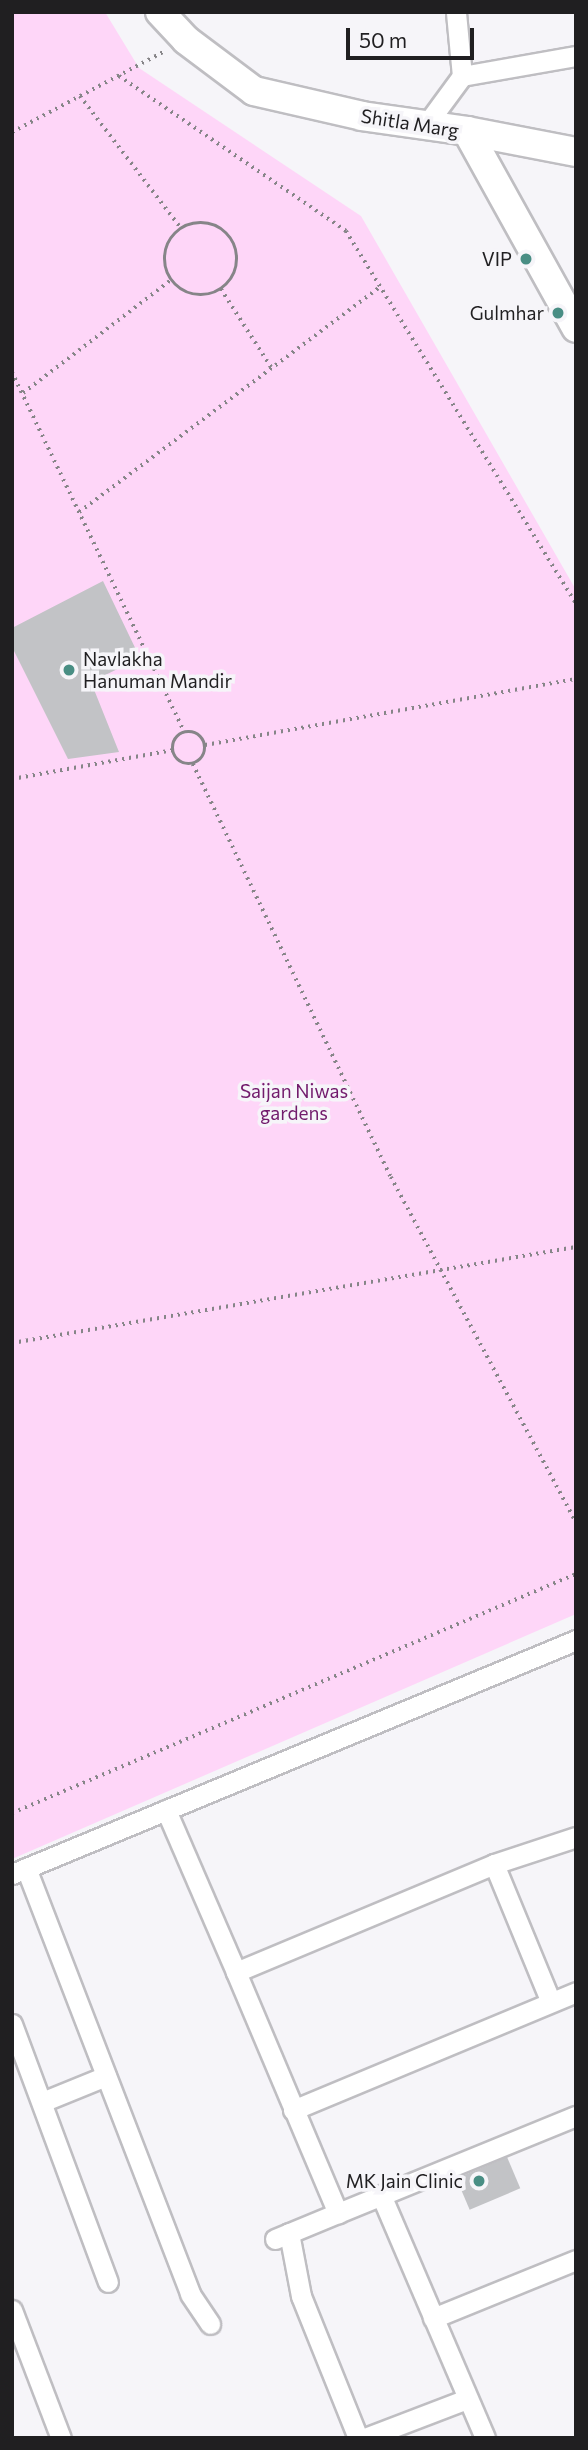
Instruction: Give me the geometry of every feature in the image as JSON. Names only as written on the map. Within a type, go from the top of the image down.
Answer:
[{"type":"main road","name":"Shitla Marg","points":[[160,12],[186,40],[254,91],[467,131],[576,328]]},
{"type":"main road","points":[[467,131],[576,152]]},
{"type":"street","points":[[426,125],[462,76],[456,12]]},
{"type":"street","points":[[462,76],[576,56]]},
{"type":"street","points":[[210,2324],[190,2294],[106,2076],[19,1871],[576,1640]]},
{"type":"street","points":[[166,1810],[338,2213]]},
{"type":"street","points":[[236,1972],[494,1864],[576,1837]]},
{"type":"street","points":[[494,1864],[551,2002]]},
{"type":"street","points":[[293,2110],[576,1992]]},
{"type":"street","points":[[12,2024],[108,2282]]},
{"type":"street","points":[[43,2102],[106,2076]]},
{"type":"street","points":[[358,2438],[301,2296],[282,2236],[576,2116]]},
{"type":"street","points":[[381,2195],[485,2438]]},
{"type":"street","points":[[433,2318],[576,2260]]},
{"type":"street","points":[[12,2310],[61,2438]]},
{"type":"street","points":[[365,2438],[467,2399]]},
{"type":"path","points":[[12,132],[186,40]]},
{"type":"path","points":[[119,76],[346,231],[576,604]]},
{"type":"path","points":[[80,96],[181,229]]},
{"type":"path","points":[[208,223],[232,239],[237,266],[221,289],[194,294],[172,279],[166,252],[181,229],[208,223]]},
{"type":"path","points":[[22,393],[172,279]]},
{"type":"path","points":[[79,512],[381,286]]},
{"type":"path","points":[[221,289],[271,367]]},
{"type":"path","points":[[12,372],[184,733]]},
{"type":"path","points":[[205,745],[576,679]]},
{"type":"path","points":[[173,750],[182,763],[193,764],[202,758],[205,745],[197,734],[184,733]]},
{"type":"path","points":[[12,779],[173,750],[184,733]]},
{"type":"path","points":[[193,764],[439,1270],[576,1522]]},
{"type":"path","points":[[12,1343],[576,1247]]},
{"type":"path","points":[[12,1812],[576,1574]]},
{"type":"green space","name":"Saijan Niwas gardens","points":[[12,12],[105,12],[139,68],[361,216],[576,590],[576,1614],[12,1859]]},
{"type":"building","name":"Navlakha Hanuman Mandir","points":[[103,581],[140,658],[91,682],[119,752],[68,759],[12,647],[12,628]]},
{"type":"building","points":[[507,2157],[520,2188],[470,2210],[456,2178]]},
{"type":"place","name":"VIP","points":[[526,259]]},
{"type":"place","name":"Gulmhar","points":[[558,313]]},
{"type":"place","name":"Navlakha Hanuman Mandir","points":[[69,670]]},
{"type":"place","name":"MK Jain Clinic","points":[[479,2181]]}]
